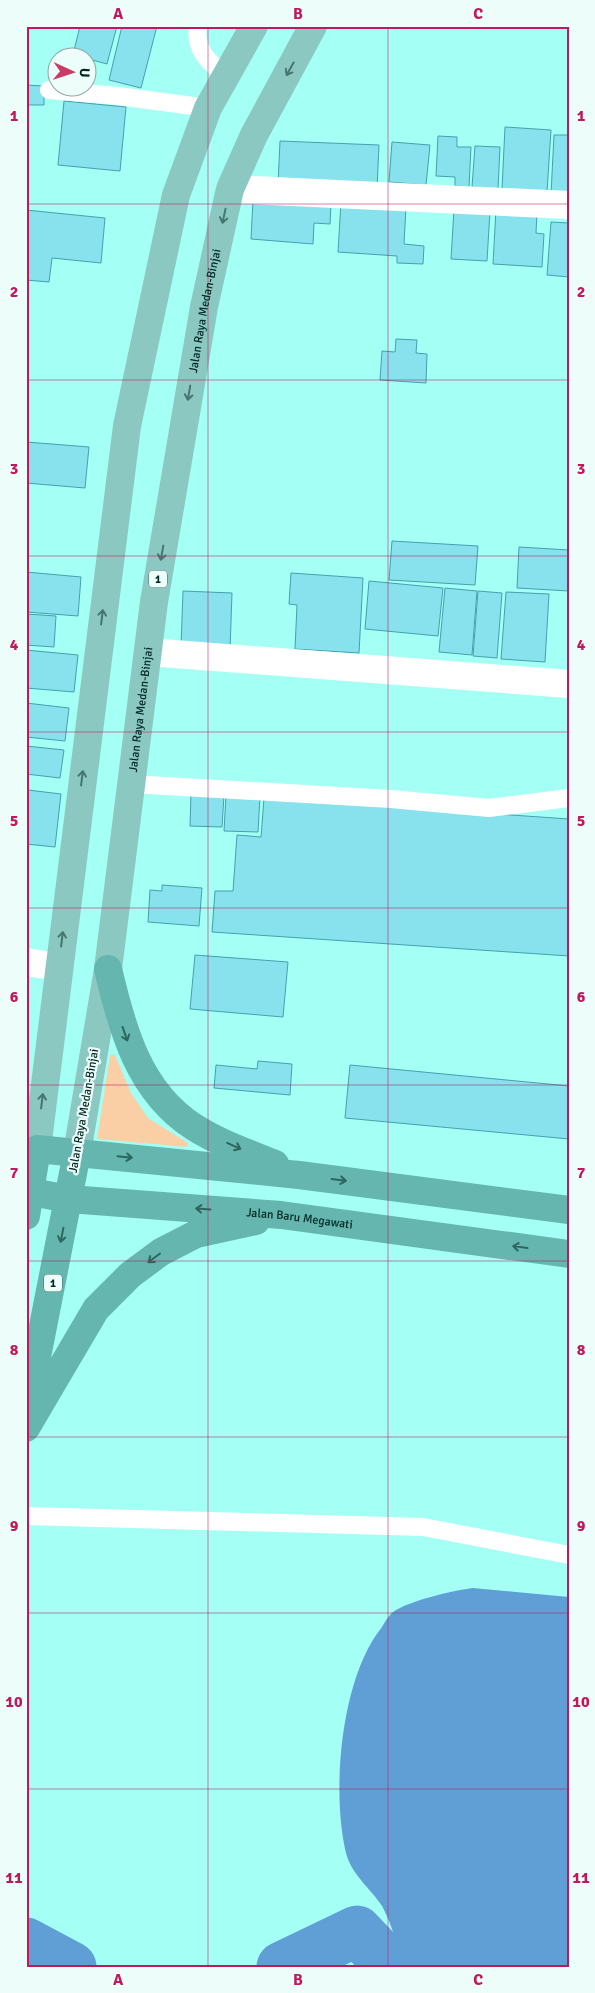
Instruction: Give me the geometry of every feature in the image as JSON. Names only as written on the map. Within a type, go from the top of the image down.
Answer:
[{"type":"highway","points":[[108,970],[125,1035],[154,1090],[171,1109],[194,1127],[299,1175]]},
{"type":"highway","points":[[28,1204],[37,1149],[299,1175],[569,1210]]},
{"type":"highway","name":"Jalan Raya Medan-Binjai","points":[[26,1413],[77,1153]]},
{"type":"highway","name":"Jalan Baru Megawati","points":[[28,1204],[69,1199],[281,1215],[569,1254]]},
{"type":"highway","points":[[26,1428],[96,1309],[130,1275],[161,1252],[196,1234],[281,1215]]},
{"type":"main road","points":[[37,1149],[58,967],[127,426],[176,195],[208,108],[254,26]]},
{"type":"main road","name":"Jalan Raya Medan-Binjai","points":[[77,1153],[108,970],[154,602],[202,317],[230,189],[254,134],[314,26]]},
{"type":"street","points":[[230,189],[569,205]]},
{"type":"street","points":[[148,652],[569,684]]},
{"type":"street","points":[[26,962],[58,967]]},
{"type":"lane","points":[[198,26],[197,40],[204,59],[226,76]]},
{"type":"lane","points":[[98,94],[208,108]]},
{"type":"lane","points":[[131,784],[391,799],[489,808],[569,798]]},
{"type":"lane","points":[[26,1516],[423,1527],[569,1555]]},
{"type":"shaded area","points":[[110,1055],[115,1055],[131,1093],[148,1118],[188,1143],[188,1147],[97,1139]]},
{"type":"water","points":[[473,1588],[569,1597],[569,1967],[404,1967],[386,1913],[352,1868],[346,1853],[340,1799],[343,1735],[357,1675],[368,1649],[393,1612],[409,1604],[432,1597]]},
{"type":"building","points":[[80,26],[117,26],[107,64],[98,62],[98,48],[75,48]]},
{"type":"building","points":[[122,26],[157,26],[141,88],[109,80]]},
{"type":"building","points":[[26,85],[44,86],[44,105],[26,105]]},
{"type":"building","points":[[64,101],[126,107],[120,171],[58,165]]},
{"type":"building","points":[[505,127],[551,130],[547,192],[502,189]]},
{"type":"building","points":[[554,135],[569,135],[569,195],[551,194]]},
{"type":"building","points":[[438,136],[457,137],[457,147],[471,147],[469,187],[455,186],[455,177],[436,176]]},
{"type":"building","points":[[280,141],[379,145],[377,189],[278,185]]},
{"type":"building","points":[[392,142],[430,145],[426,185],[389,182]]},
{"type":"building","points":[[475,146],[500,147],[498,189],[472,187]]},
{"type":"building","points":[[253,200],[331,204],[330,224],[314,223],[313,244],[251,239]]},
{"type":"building","points":[[341,202],[406,206],[404,244],[424,246],[423,264],[397,263],[397,256],[338,252]]},
{"type":"building","points":[[454,209],[490,211],[487,261],[451,259]]},
{"type":"building","points":[[496,209],[537,212],[536,233],[544,234],[542,267],[493,264]]},
{"type":"building","points":[[26,210],[105,218],[101,263],[52,258],[49,282],[26,280]]},
{"type":"building","points":[[551,222],[569,223],[569,277],[547,275]]},
{"type":"building","points":[[396,339],[417,340],[416,353],[427,354],[426,383],[380,380],[382,351],[395,352]]},
{"type":"building","points":[[26,442],[89,447],[85,488],[26,483]]},
{"type":"building","points":[[392,541],[478,546],[475,585],[389,580]]},
{"type":"building","points":[[519,547],[569,550],[569,591],[517,588]]},
{"type":"building","points":[[26,572],[81,577],[78,616],[26,612]]},
{"type":"building","points":[[291,573],[363,578],[359,653],[295,649],[297,605],[289,604]]},
{"type":"building","points":[[369,581],[443,588],[438,636],[365,629]]},
{"type":"building","points":[[445,588],[477,591],[472,655],[439,652]]},
{"type":"building","points":[[183,591],[232,593],[230,650],[181,647]]},
{"type":"building","points":[[478,591],[502,593],[497,658],[473,656]]},
{"type":"building","points":[[506,592],[549,594],[545,662],[501,659]]},
{"type":"building","points":[[26,614],[56,616],[54,647],[26,645]]},
{"type":"building","points":[[26,650],[78,655],[74,692],[26,688]]},
{"type":"building","points":[[26,703],[69,708],[65,741],[26,737]]},
{"type":"building","points":[[26,746],[64,750],[60,778],[26,774]]},
{"type":"building","points":[[28,790],[61,794],[55,847],[26,844]]},
{"type":"building","points":[[191,793],[224,795],[222,827],[190,826]]},
{"type":"building","points":[[226,795],[260,797],[258,832],[224,831]]},
{"type":"building","points":[[264,798],[569,819],[569,956],[212,932],[215,891],[233,891],[237,835],[261,837]]},
{"type":"building","points":[[162,885],[202,888],[199,926],[148,922],[150,890],[162,891]]},
{"type":"building","points":[[195,955],[288,962],[283,1017],[190,1009]]},
{"type":"building","points":[[258,1061],[292,1064],[290,1095],[214,1088],[216,1065],[257,1069]]},
{"type":"building","points":[[350,1065],[569,1086],[569,1139],[345,1118]]},
{"type":"waterway","points":[[282,1967],[357,1931],[378,1953],[382,1967]]},
{"type":"waterway","points":[[26,1943],[71,1967]]}]
